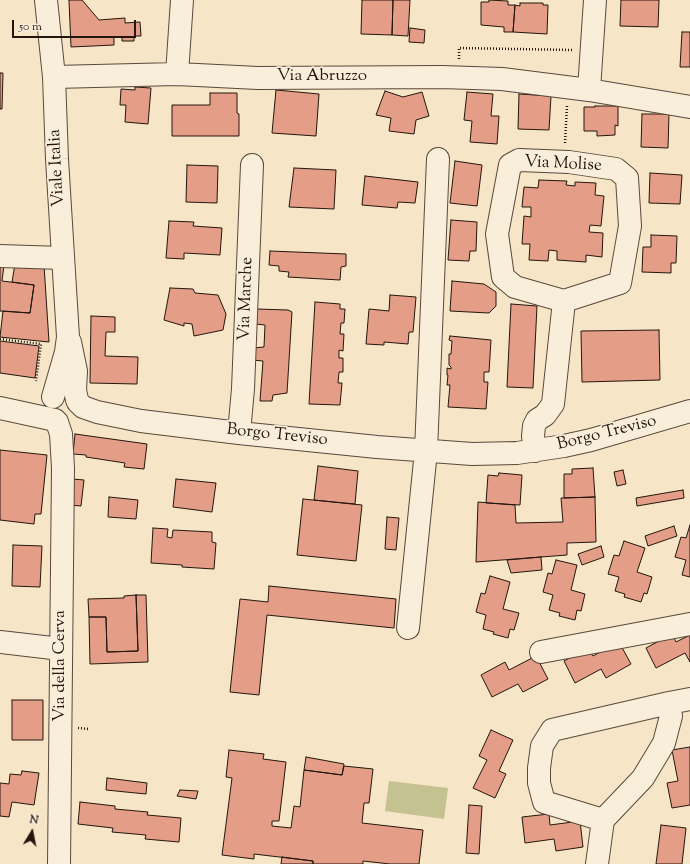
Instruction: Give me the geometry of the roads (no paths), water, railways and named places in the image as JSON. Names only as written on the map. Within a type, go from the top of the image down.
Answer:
[{"type":"street","name":"Viale Italia","points":[[46,0],[54,77],[62,258],[68,337],[76,371],[75,390],[69,414]]},
{"type":"street","points":[[177,74],[182,0]]},
{"type":"street","points":[[579,89],[595,0]]},
{"type":"street","name":"Via Abruzzo","points":[[54,77],[177,74],[258,78],[502,79],[579,89],[690,107]]},
{"type":"street","points":[[408,628],[426,451],[438,159]]},
{"type":"street","name":"Via Molise","points":[[519,160],[564,162],[616,169],[627,178],[630,226],[620,283],[564,301],[515,287],[503,277],[497,234],[510,165],[519,160]]},
{"type":"street","name":"Via Marche","points":[[239,433],[243,389],[252,165]]},
{"type":"street","points":[[0,256],[62,258]]},
{"type":"street","points":[[535,451],[533,436],[534,426],[537,420],[545,415],[553,404],[564,301]]},
{"type":"street","name":"Viale Italia","points":[[46,394],[64,356],[68,337]]},
{"type":"street","points":[[0,402],[26,402],[46,394],[66,393],[70,394],[69,414]]},
{"type":"street","name":"Borgo Treviso","points":[[0,408],[69,414],[83,407],[128,419],[239,433],[426,451],[500,454],[535,451],[591,440],[690,411]]},
{"type":"street","name":"Via della Cerva","points":[[59,864],[63,468],[69,414]]},
{"type":"street","points":[[541,652],[690,624]]},
{"type":"street","points":[[0,642],[61,649]]},
{"type":"street","points":[[603,820],[544,802],[539,783],[539,768],[542,746],[552,730],[669,702],[690,699]]},
{"type":"street","points":[[597,864],[603,820],[642,778],[664,744],[671,716],[669,702]]}]
